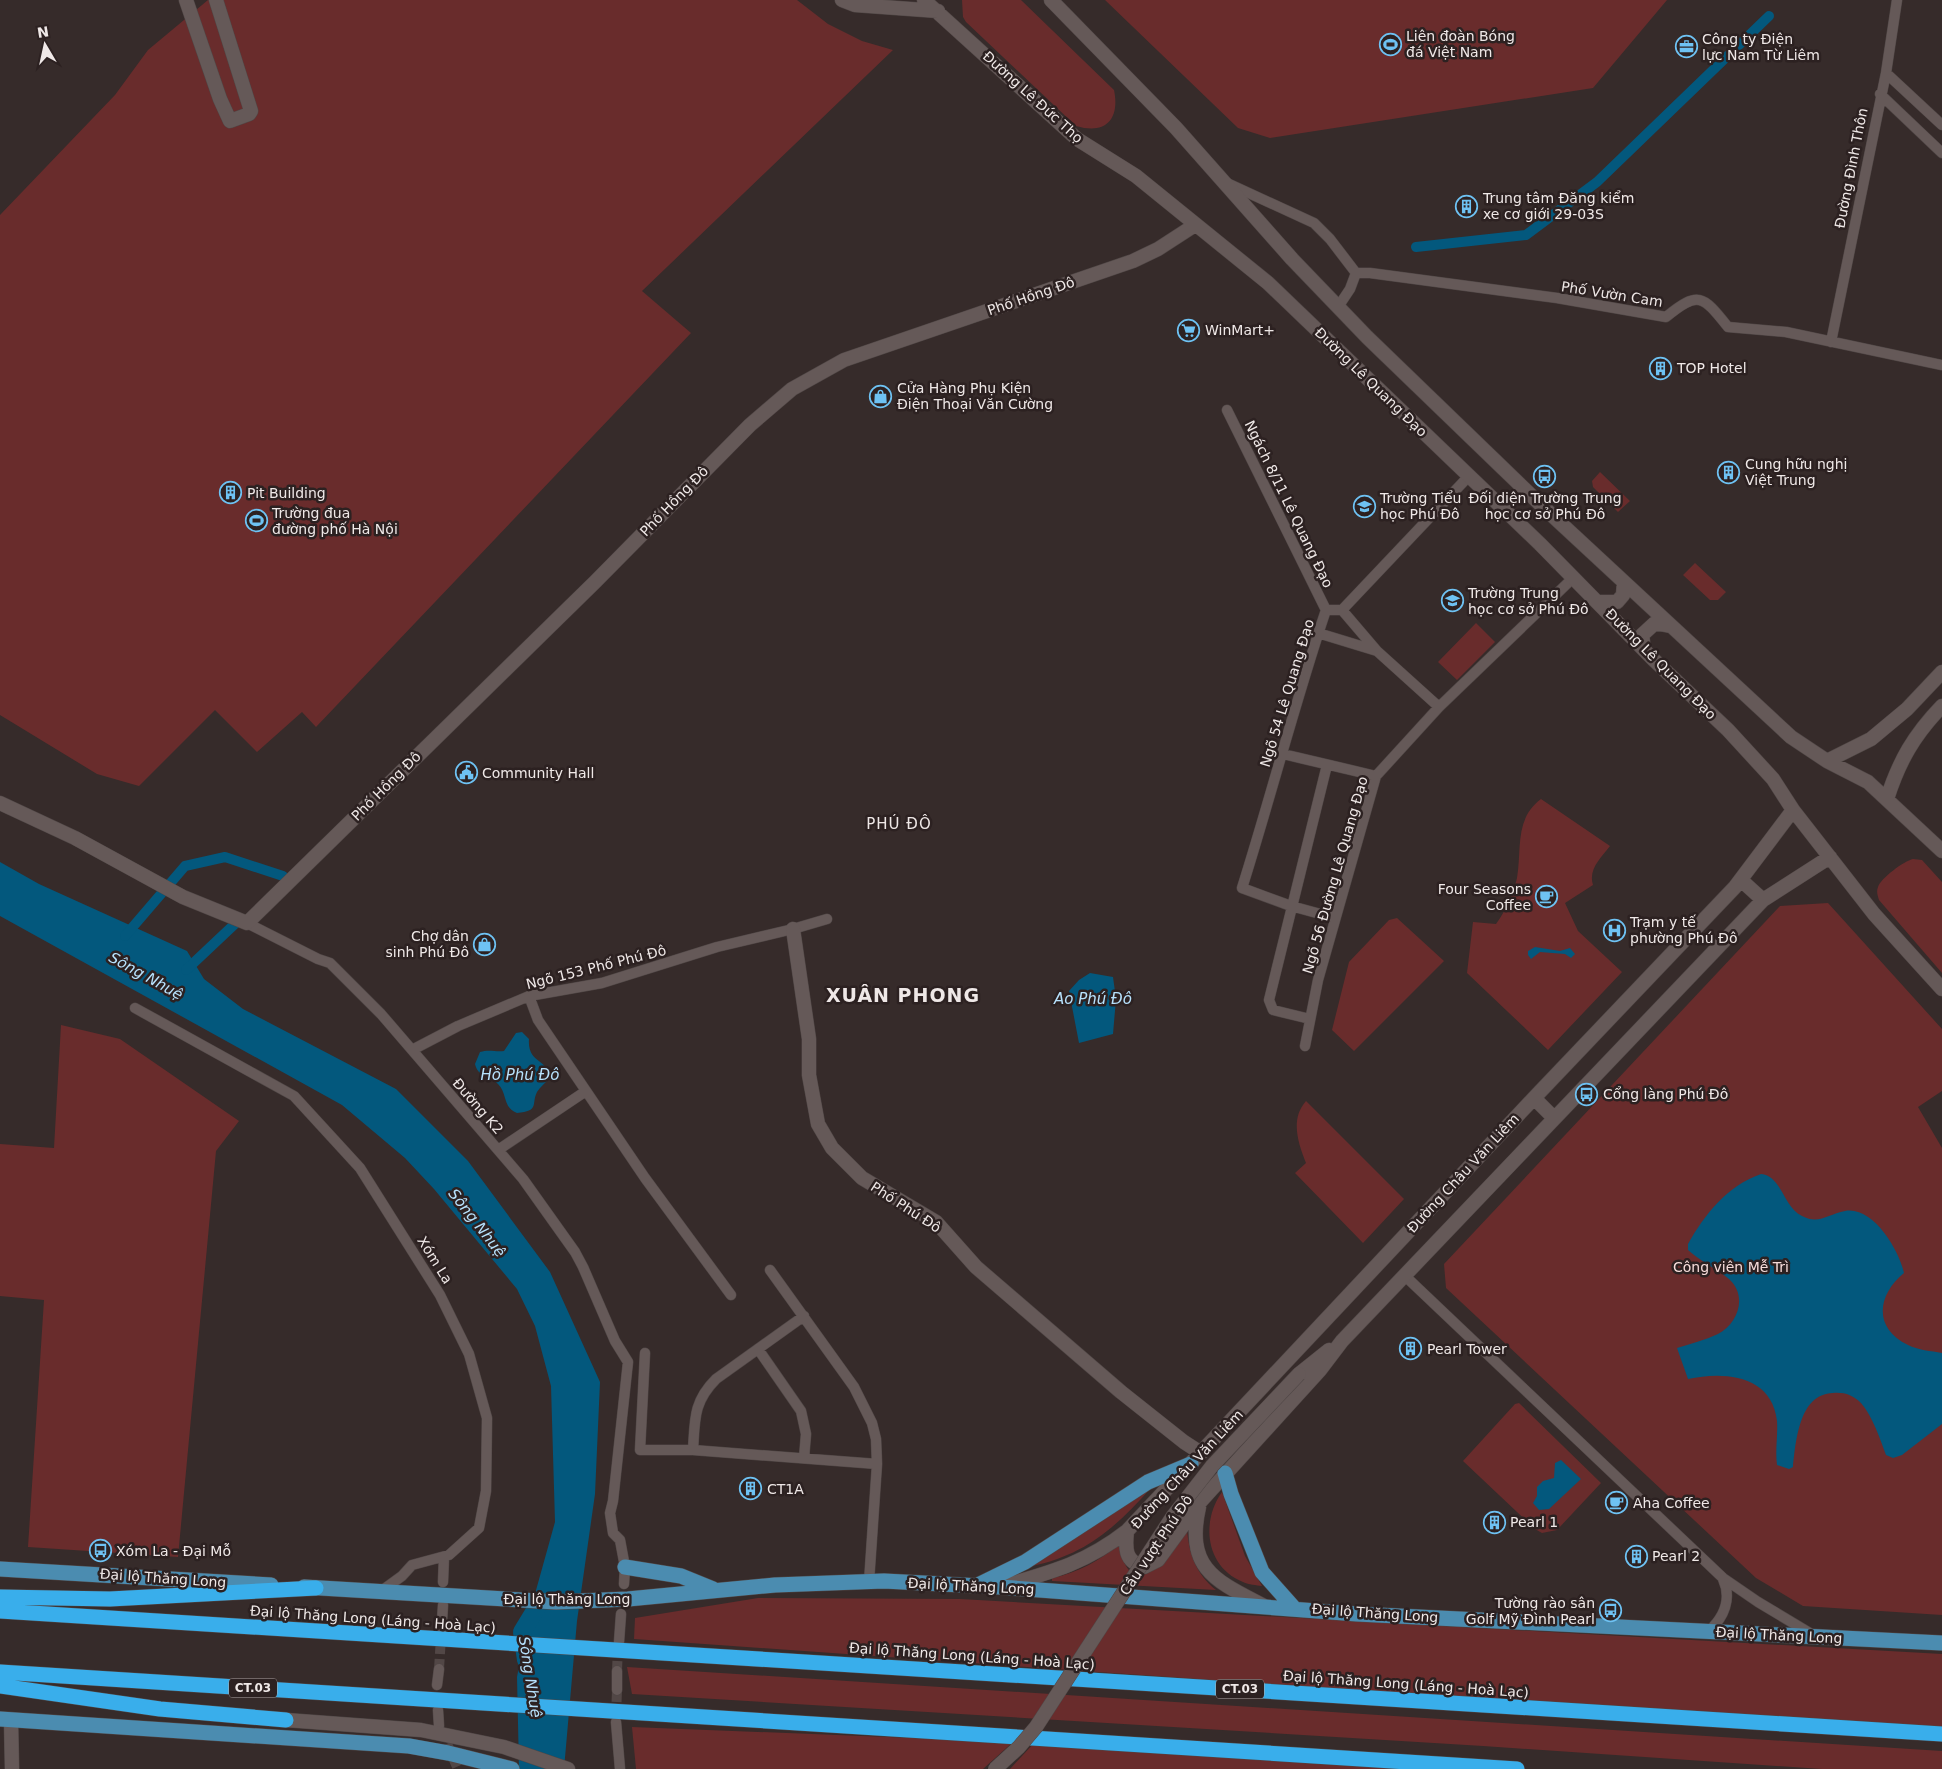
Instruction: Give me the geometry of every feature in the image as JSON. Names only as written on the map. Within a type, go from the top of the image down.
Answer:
[{"type":"highway","points":[[0,1597],[110,1599],[316,1588]]},
{"type":"highway","name":"Đại lộ Thăng Long (Láng - Hoà Lạc)","points":[[0,1611],[1942,1734]]},
{"type":"highway","name":"CT.03","points":[[0,1672],[1517,1769]]},
{"type":"highway","points":[[0,1686],[160,1709],[286,1720]]},
{"type":"main road","points":[[186,0],[220,99],[230,120],[249,114],[251,110],[216,0]]},
{"type":"main road","points":[[842,0],[855,6],[938,11]]},
{"type":"main road","name":"Đường Lê Đức Thọ","points":[[924,0],[1077,140],[1136,176],[1195,225]]},
{"type":"main road","points":[[1051,0],[1140,90],[1338,307],[1540,505],[1791,737],[1827,761],[1868,782],[1942,851]]},
{"type":"main road","name":"Đường Lê Quang Đạo","points":[[1195,225],[1268,283],[1599,602],[1644,649],[1728,730],[1773,779],[1793,810],[1874,914],[1942,989]]},
{"type":"main road","name":"Phố Hồng Đô","points":[[248,923],[595,582],[750,425],[792,389],[844,360],[1133,261],[1158,249],[1195,225]]},
{"type":"main road","points":[[1599,602],[1617,602],[1623,595],[1624,582]]},
{"type":"main road","points":[[1644,649],[1642,635],[1647,628],[1655,623],[1670,626]]},
{"type":"main road","points":[[1827,761],[1871,739],[1907,709],[1942,672]]},
{"type":"main road","points":[[1887,799],[1897,768],[1924,725],[1942,706]]},
{"type":"main road","points":[[1907,709],[1924,725]]},
{"type":"main road","points":[[0,803],[75,838],[183,896],[248,923]]},
{"type":"main road","name":"Đường Châu Văn Liêm","points":[[1000,1587],[1082,1561],[1106,1548],[1128,1531],[1741,880],[1793,810]]},
{"type":"main road","name":"Đường Châu Văn Liêm","points":[[1128,1531],[1126,1551],[1129,1559],[1136,1565],[1144,1568],[1151,1566],[1158,1560],[1201,1501],[1320,1370],[1342,1341],[1554,1118],[1763,900],[1830,857]]},
{"type":"main road","points":[[1741,880],[1763,900]]},
{"type":"main road","name":"Phố Phú Đô","points":[[793,929],[809,1038],[809,1075],[818,1124],[832,1148],[862,1178],[936,1222],[976,1267],[1121,1392],[1184,1442],[1196,1458]]},
{"type":"main road","points":[[1534,1098],[1554,1118]]},
{"type":"main road","name":"Cầu vượt Phú Đô","points":[[995,1769],[1019,1747],[1036,1727],[1173,1516],[1212,1466],[1299,1374],[1342,1341]]},
{"type":"main road","points":[[976,1586],[1025,1562],[1148,1482],[1196,1458]]},
{"type":"main road","points":[[1225,1473],[1234,1503],[1262,1572],[1294,1608]]},
{"type":"main road","points":[[1201,1501],[1195,1539],[1204,1565],[1222,1584],[1264,1606]]},
{"type":"main road","points":[[625,1567],[681,1576],[715,1590]]},
{"type":"main road","name":"Đại lộ Thăng Long","points":[[0,1569],[379,1593],[523,1600],[588,1601],[715,1590],[870,1582],[976,1586],[1357,1614],[1942,1643]]},
{"type":"main road","points":[[12,1769],[6,1720],[409,1746],[487,1766],[510,1768]]},
{"type":"main road","points":[[161,1729],[286,1720],[422,1730],[504,1747],[568,1769]]},
{"type":"street","name":"Đường Đình Thôn","points":[[1830,342],[1880,94],[1886,73],[1897,0]]},
{"type":"street","points":[[1886,73],[1942,125]]},
{"type":"street","points":[[1880,94],[1942,153]]},
{"type":"street","points":[[1224,182],[1314,223],[1330,238],[1356,273],[1350,290],[1338,307]]},
{"type":"street","name":"Phố Vườn Cam","points":[[1356,273],[1370,273],[1557,298],[1666,317],[1688,300],[1697,299],[1708,304],[1728,327],[1786,332],[1942,365]]},
{"type":"street","name":"Ngách 8/11 Lê Quang Đạo","points":[[1227,410],[1326,610]]},
{"type":"street","points":[[1440,707],[1377,651],[1342,610],[1468,477]]},
{"type":"street","name":"Ngõ 56 Đường Lê Quang Đạo","points":[[1305,1046],[1335,918],[1376,776],[1440,707],[1574,578]]},
{"type":"street","name":"Ngõ 54 Lê Quang Đạo","points":[[1291,906],[1242,888],[1283,754],[1300,686],[1326,610],[1342,610]]},
{"type":"street","points":[[1318,633],[1377,651]]},
{"type":"street","points":[[1283,754],[1376,776]]},
{"type":"street","points":[[1310,1019],[1273,1010],[1269,1000],[1327,765]]},
{"type":"street","points":[[1291,906],[1335,918]]},
{"type":"street","points":[[793,929],[827,919]]},
{"type":"street","name":"Đường K2","points":[[248,923],[330,963],[381,1014],[498,1150],[576,1252],[592,1284],[615,1341],[628,1362],[613,1501],[610,1513],[613,1533],[620,1540],[625,1567]]},
{"type":"street","name":"Ngõ 153 Phố Phú Đô","points":[[412,1050],[458,1026],[529,996],[602,982],[717,947],[793,929]]},
{"type":"street","points":[[529,996],[538,1020],[645,1178],[731,1295]]},
{"type":"street","name":"Xóm La","points":[[135,1008],[294,1096],[360,1168],[440,1295],[470,1354],[487,1418],[486,1491],[479,1528],[444,1557],[436,1557],[412,1565],[402,1576],[379,1593]]},
{"type":"street","points":[[498,1150],[586,1090]]},
{"type":"street","points":[[770,1270],[804,1316],[865,1406],[876,1439],[877,1464],[870,1582]]},
{"type":"street","points":[[1404,1275],[1723,1578],[1758,1602],[1816,1637]]},
{"type":"street","points":[[693,1450],[696,1414],[699,1400],[705,1390],[716,1379],[804,1316]]},
{"type":"street","points":[[758,1349],[801,1411],[806,1434],[804,1458]]},
{"type":"street","points":[[645,1353],[640,1450],[693,1450],[877,1464]]},
{"type":"street","points":[[443,1582],[444,1557]]},
{"type":"street","points":[[624,1584],[625,1567]]},
{"type":"street","points":[[1709,1632],[1723,1614],[1727,1601],[1727,1588],[1723,1578]]},
{"type":"street","points":[[441,1637],[443,1605]]},
{"type":"street","points":[[619,1642],[622,1614]]},
{"type":"street","points":[[437,1685],[439,1669]]},
{"type":"street","points":[[617,1690],[618,1672]]},
{"type":"street","points":[[438,1710],[439,1726]]},
{"type":"street","points":[[616,1722],[620,1769]]},
{"type":"green space","name":"Trường đua đường phố Hà Nội","points":[[208,0],[797,0],[828,24],[862,41],[893,50],[642,291],[691,333],[316,727],[302,712],[257,752],[215,710],[139,786],[97,774],[0,715],[0,215],[115,95],[148,50]]},
{"type":"green space","points":[[962,0],[1021,0],[1114,90],[1115,109],[1113,117],[1103,126],[1095,128],[1076,126],[966,22],[963,17]]},
{"type":"green space","name":"Liên đoàn Bóng đá Việt Nam","points":[[1105,0],[1667,0],[1593,88],[1270,138],[1238,128]]},
{"type":"green space","points":[[1600,472],[1630,501],[1618,512],[1593,487],[1592,481]]},
{"type":"green space","points":[[1695,563],[1726,592],[1718,600],[1710,600],[1683,575]]},
{"type":"green space","points":[[1476,623],[1495,642],[1457,680],[1438,662]]},
{"type":"green space","points":[[1541,799],[1610,846],[1599,859],[1594,869],[1592,874],[1593,885],[1565,903],[1578,931],[1622,972],[1548,1050],[1467,973],[1473,922],[1496,924],[1503,913],[1517,878],[1523,825],[1532,807]]},
{"type":"green space","points":[[1913,859],[1922,860],[1942,882],[1942,973],[1879,900],[1877,891],[1883,879],[1899,866]]},
{"type":"green space","name":"Công viên Mễ Trì","points":[[1828,903],[1942,1029],[1942,1091],[1918,1107],[1942,1148],[1942,1615],[1803,1606],[1756,1578],[1446,1288],[1444,1264],[1780,906]]},
{"type":"green space","points":[[1397,918],[1444,961],[1354,1051],[1332,1030],[1349,962],[1389,920]]},
{"type":"green space","points":[[61,1025],[120,1039],[239,1121],[216,1151],[178,1557],[28,1547],[44,1300],[0,1296],[0,1144],[54,1148]]},
{"type":"green space","points":[[1306,1101],[1404,1199],[1363,1243],[1295,1173],[1306,1163],[1298,1139],[1297,1123],[1298,1115]]},
{"type":"green space","points":[[1519,1403],[1601,1483],[1557,1530],[1542,1533],[1535,1529],[1463,1461],[1515,1404]]},
{"type":"green space","points":[[1150,1489],[1124,1516],[1098,1538],[1068,1555],[1032,1566]]},
{"type":"green space","points":[[1222,1492],[1245,1556],[1262,1586],[1245,1583],[1230,1575],[1214,1555],[1209,1529],[1215,1504]]},
{"type":"green space","points":[[1187,1529],[1195,1563],[1203,1577],[1216,1590],[1052,1581],[1052,1578],[1071,1573],[1088,1565],[1120,1544],[1123,1559],[1130,1571],[1140,1575],[1147,1573],[1164,1559]]},
{"type":"green space","points":[[758,1598],[960,1599],[1942,1654],[1942,1732],[634,1639],[635,1618]]},
{"type":"green space","points":[[627,1667],[1942,1751],[1942,1769],[1822,1769],[1483,1746],[632,1694]]},
{"type":"green space","points":[[632,1727],[1013,1742],[983,1769],[636,1769]]},
{"type":"green space","points":[[1035,1742],[1423,1769],[1010,1769]]},
{"type":"water","points":[[0,862],[39,884],[187,951],[204,979],[243,1009],[396,1089],[468,1161],[550,1272],[600,1382],[595,1494],[577,1621],[564,1769],[519,1769],[517,1677],[528,1619],[555,1522],[551,1386],[535,1326],[517,1289],[434,1189],[405,1158],[342,1105],[0,916]]},
{"type":"water","points":[[1535,947],[1560,951],[1570,948],[1575,954],[1571,958],[1565,954],[1540,952],[1531,959],[1528,951]]},
{"type":"water","name":"Ao Phú Đô","points":[[1090,973],[1113,977],[1116,999],[1113,1034],[1079,1043],[1069,991],[1079,980]]},
{"type":"water","name":"Hồ Phú Đô","points":[[522,1032],[529,1039],[531,1053],[546,1068],[549,1079],[537,1092],[532,1109],[517,1113],[507,1104],[498,1084],[481,1074],[475,1064],[480,1052],[504,1051],[516,1033]]},
{"type":"water","points":[[1761,1174],[1774,1180],[1791,1206],[1802,1216],[1819,1219],[1845,1211],[1855,1211],[1865,1215],[1875,1222],[1897,1253],[1904,1273],[1888,1291],[1884,1301],[1884,1321],[1897,1338],[1908,1345],[1942,1353],[1942,1424],[1902,1455],[1893,1458],[1886,1455],[1873,1421],[1858,1400],[1841,1393],[1833,1393],[1822,1395],[1813,1401],[1806,1410],[1798,1432],[1793,1467],[1789,1469],[1777,1465],[1777,1421],[1773,1406],[1766,1394],[1756,1385],[1731,1377],[1716,1376],[1688,1379],[1677,1348],[1708,1338],[1725,1329],[1735,1317],[1739,1301],[1735,1286],[1729,1279],[1688,1250],[1688,1244],[1718,1202],[1738,1186]]},
{"type":"water","points":[[1561,1460],[1581,1479],[1549,1509],[1539,1510],[1533,1503],[1537,1496],[1537,1487],[1543,1481],[1554,1478],[1555,1463]]},
{"type":"waterway","points":[[1416,247],[1526,235],[1597,182],[1769,16]]},
{"type":"waterway","points":[[125,936],[185,866],[225,857],[283,876]]},
{"type":"waterway","points":[[186,970],[238,921]]},
{"type":"waterway","name":"Sông Nhuệ","points":[[526,1660],[522,1632],[539,1604]]},
{"type":"tunnel","points":[[439,1669],[441,1637]]},
{"type":"tunnel","points":[[617,1671],[618,1646]]},
{"type":"tunnel","points":[[616,1717],[617,1690]]},
{"type":"tunnel","points":[[441,1730],[458,1769]]},
{"type":"place","name":"Liên đoàn Bóng đá Việt Nam","points":[[1390,44]]},
{"type":"place","name":"Công ty Điện lực Nam Từ Liêm","points":[[1686,47]]},
{"type":"place","name":"Trung tâm Đăng kiểm xe cơ giới 29-03S","points":[[1467,206]]},
{"type":"place","name":"WinMart+","points":[[1189,330]]},
{"type":"place","name":"TOP Hotel","points":[[1661,368]]},
{"type":"place","name":"Cửa Hàng Phụ Kiện Điện Thoại Văn Cường","points":[[881,396]]},
{"type":"place","name":"Cung hữu nghị Việt Trung","points":[[1729,472]]},
{"type":"place","name":"Đối diện Trường Trung học cơ sở Phú Đô","points":[[1545,476]]},
{"type":"place","name":"Pit Building","points":[[231,493]]},
{"type":"place","name":"Trường Tiểu học Phú Đô","points":[[1364,506]]},
{"type":"place","name":"Trường đua đường phố Hà Nội","points":[[256,521]]},
{"type":"place","name":"Trường Trung học cơ sở Phú Đô","points":[[1452,601]]},
{"type":"place","name":"Community Hall","points":[[466,773]]},
{"type":"place","name":"Four Seasons Coffee","points":[[1547,897]]},
{"type":"place","name":"Trạm y tế phường Phú Đô","points":[[1614,930]]},
{"type":"place","name":"Chợ dân sinh Phú Đô","points":[[485,944]]},
{"type":"place","name":"Cổng làng Phú Đô","points":[[1587,1094]]},
{"type":"place","name":"Pearl Tower","points":[[1411,1349]]},
{"type":"place","name":"CT1A","points":[[751,1489]]},
{"type":"place","name":"Aha Coffee","points":[[1617,1503]]},
{"type":"place","name":"Pearl 1","points":[[1494,1522]]},
{"type":"place","name":"Xóm La - Đại Mỗ","points":[[100,1551]]},
{"type":"place","name":"Pearl 2","points":[[1636,1556]]},
{"type":"place","name":"Tường rào sân Golf Mỹ Đình Pearl","points":[[1611,1611]]},
{"type":"district","name":"PHÚ ĐÔ","points":[[899,824]]},
{"type":"district","name":"XUÂN PHONG","points":[[903,995]]}]
